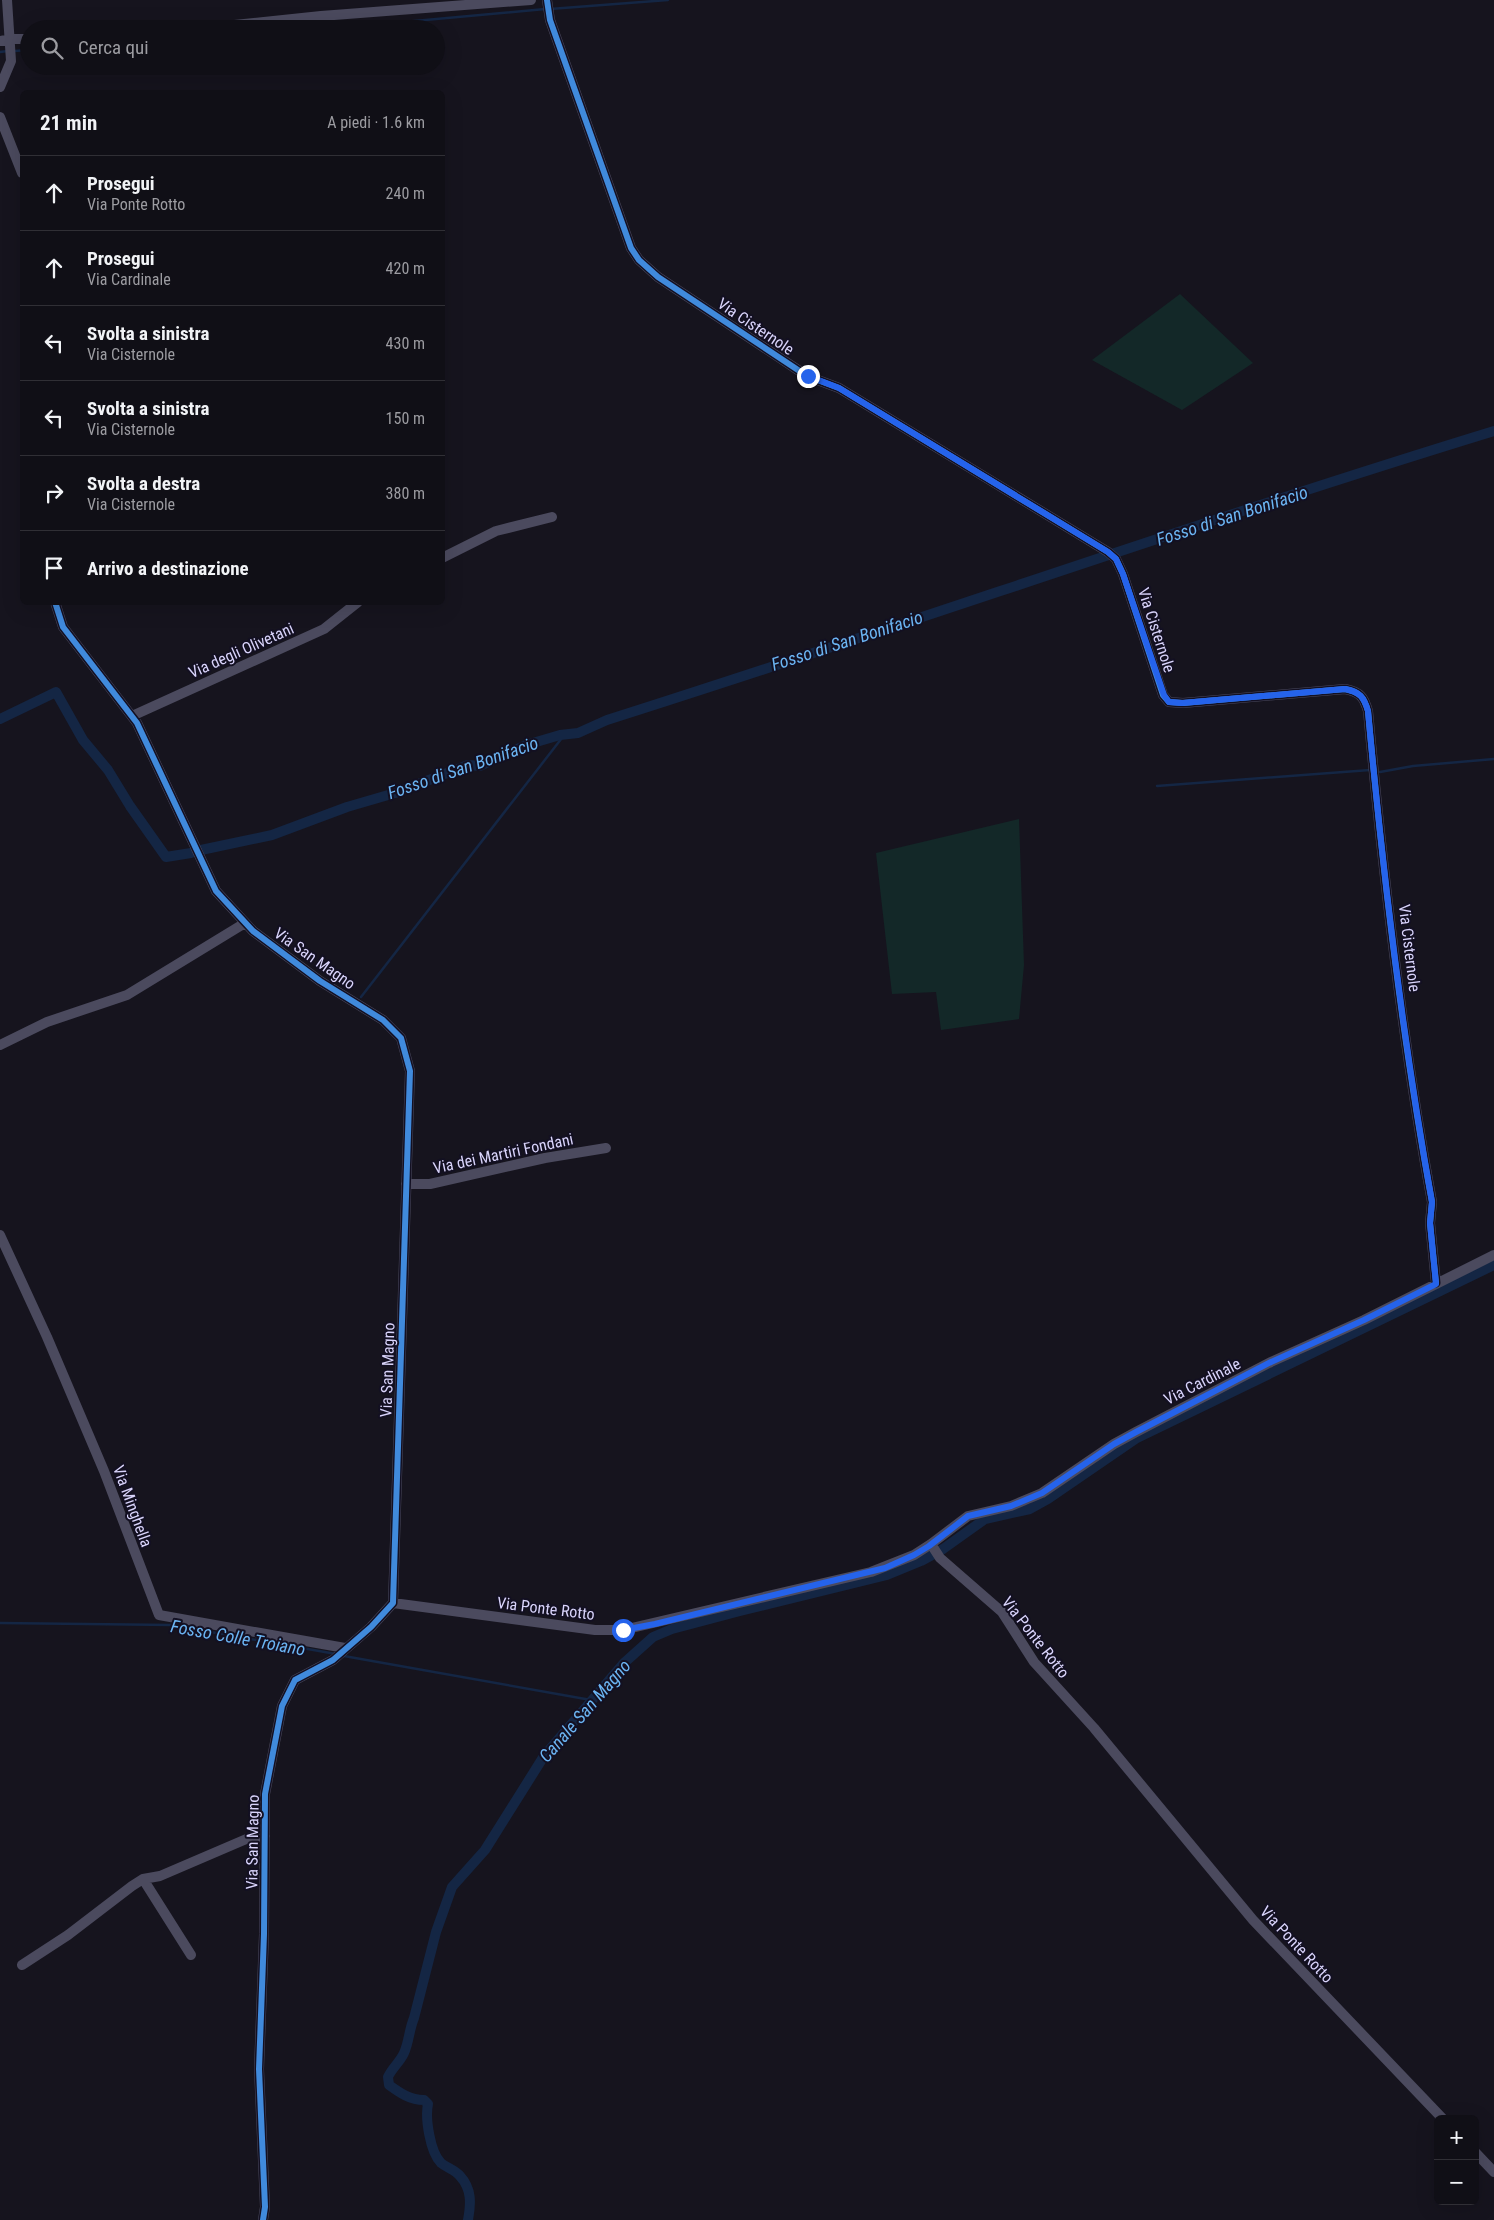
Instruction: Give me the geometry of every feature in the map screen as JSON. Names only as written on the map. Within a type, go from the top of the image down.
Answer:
[{"type":"street","points":[[0,87],[11,61],[6,41],[7,0]]},
{"type":"street","points":[[282,20],[531,0]]},
{"type":"street","name":"Via Cisternole","points":[[547,6],[631,248],[639,260],[658,277],[791,366],[808,376],[839,388],[1112,555],[1123,574],[1164,695],[1169,702],[1182,703],[1345,689],[1356,691],[1364,698],[1368,711],[1379,826],[1404,1018],[1432,1202],[1430,1223],[1436,1284]]},
{"type":"street","points":[[6,41],[20,40]]},
{"type":"street","points":[[0,117],[20,168]]},
{"type":"street","points":[[445,556],[496,531],[552,517]]},
{"type":"street","name":"Via San Magno","points":[[56,605],[63,626],[137,723],[216,891],[253,931],[320,981],[383,1020],[401,1038],[410,1071],[393,1603],[371,1627],[333,1660],[295,1680],[282,1706],[265,1794],[264,1934],[259,2069],[265,2207],[263,2220]]},
{"type":"street","name":"Via degli Olivetani","points":[[132,716],[324,629],[354,605]]},
{"type":"street","points":[[0,1045],[47,1022],[128,995],[245,922]]},
{"type":"street","name":"Via dei Martiri Fondani","points":[[406,1184],[430,1184],[545,1158],[606,1148]]},
{"type":"street","name":"Via Minghella","points":[[0,1235],[47,1337],[104,1471],[159,1615],[343,1650]]},
{"type":"street","name":"Via Cardinale","points":[[935,1549],[968,1516],[1023,1503],[1060,1482],[1093,1458],[1136,1432],[1271,1362],[1347,1328],[1494,1255]]},
{"type":"street","name":"Via Ponte Rotto","points":[[393,1603],[596,1630],[623,1630],[872,1572],[914,1555],[935,1549],[952,1569],[1002,1612],[1034,1662],[1094,1728],[1253,1920],[1439,2115]]},
{"type":"street","points":[[22,1965],[68,1935],[143,1878],[160,1876],[251,1837],[265,1836]]},
{"type":"street","points":[[143,1878],[191,1955]]},
{"type":"street","points":[[1479,2156],[1494,2172]]},
{"type":"green space","points":[[1180,294],[1253,363],[1182,410],[1092,360]]},
{"type":"green space","points":[[1019,819],[1024,965],[1019,1019],[941,1030],[936,992],[892,994],[876,853]]},
{"type":"waterway","points":[[550,9],[668,0]]},
{"type":"waterway","points":[[425,20],[545,9]]},
{"type":"waterway","points":[[0,52],[8,51]]},
{"type":"waterway","points":[[14,51],[20,51]]},
{"type":"waterway","name":"Fosso di San Bonifacio","points":[[201,850],[272,835],[347,807],[395,793],[468,765],[480,766],[526,745],[560,735],[578,733],[607,720],[1272,501],[1494,431]]},
{"type":"waterway","name":"Fosso di San Bonifacio","points":[[0,719],[56,692],[83,740],[108,770],[130,806],[166,857],[191,853]]},
{"type":"waterway","points":[[361,997],[565,734]]},
{"type":"waterway","points":[[1380,772],[1413,766],[1494,759]]},
{"type":"waterway","points":[[1157,786],[1370,770]]},
{"type":"waterway","name":"Canale San Magno","points":[[468,2220],[470,2208],[469,2191],[460,2176],[437,2158],[431,2143],[428,2126],[428,2104],[424,2100],[419,2100],[397,2091],[389,2085],[388,2077],[406,2049],[436,1932],[452,1887],[485,1850],[544,1756],[624,1663],[653,1637],[672,1629],[887,1575],[921,1561],[943,1549],[985,1519],[1030,1509],[1048,1499],[1137,1438],[1494,1265]]},
{"type":"waterway","name":"Fosso Colle Troiano","points":[[0,1623],[171,1625],[336,1654]]},
{"type":"waterway","name":"Fosso Colle Troiano","points":[[344,1656],[591,1700]]},
{"type":"cycle path","points":[[547,0],[550,20],[631,248],[639,260],[658,277],[807,376],[839,388],[1108,552],[1116,559],[1123,574],[1163,695],[1169,702],[1183,703],[1345,689],[1358,694],[1363,699],[1368,711],[1387,896],[1411,1080],[1432,1202],[1430,1223],[1436,1283]]},
{"type":"cycle path","points":[[56,605],[63,627],[137,723],[216,891],[253,931],[320,981],[383,1020],[401,1038],[410,1071],[393,1603],[371,1627],[333,1660],[295,1680],[282,1706],[265,1794],[264,1934],[259,2069],[265,2207],[263,2220]]},
{"type":"route","points":[[623,1630],[655,1624],[885,1568],[929,1546],[947,1530],[968,1516],[1023,1503],[1060,1482],[1114,1444],[1136,1432],[1271,1362],[1307,1347],[1436,1284],[1430,1223],[1432,1202],[1424,1163],[1404,1018],[1379,826],[1368,711],[1364,698],[1356,691],[1345,689],[1182,703],[1169,702],[1164,695],[1123,574],[1116,559],[1108,552],[839,388],[808,376]]}]
